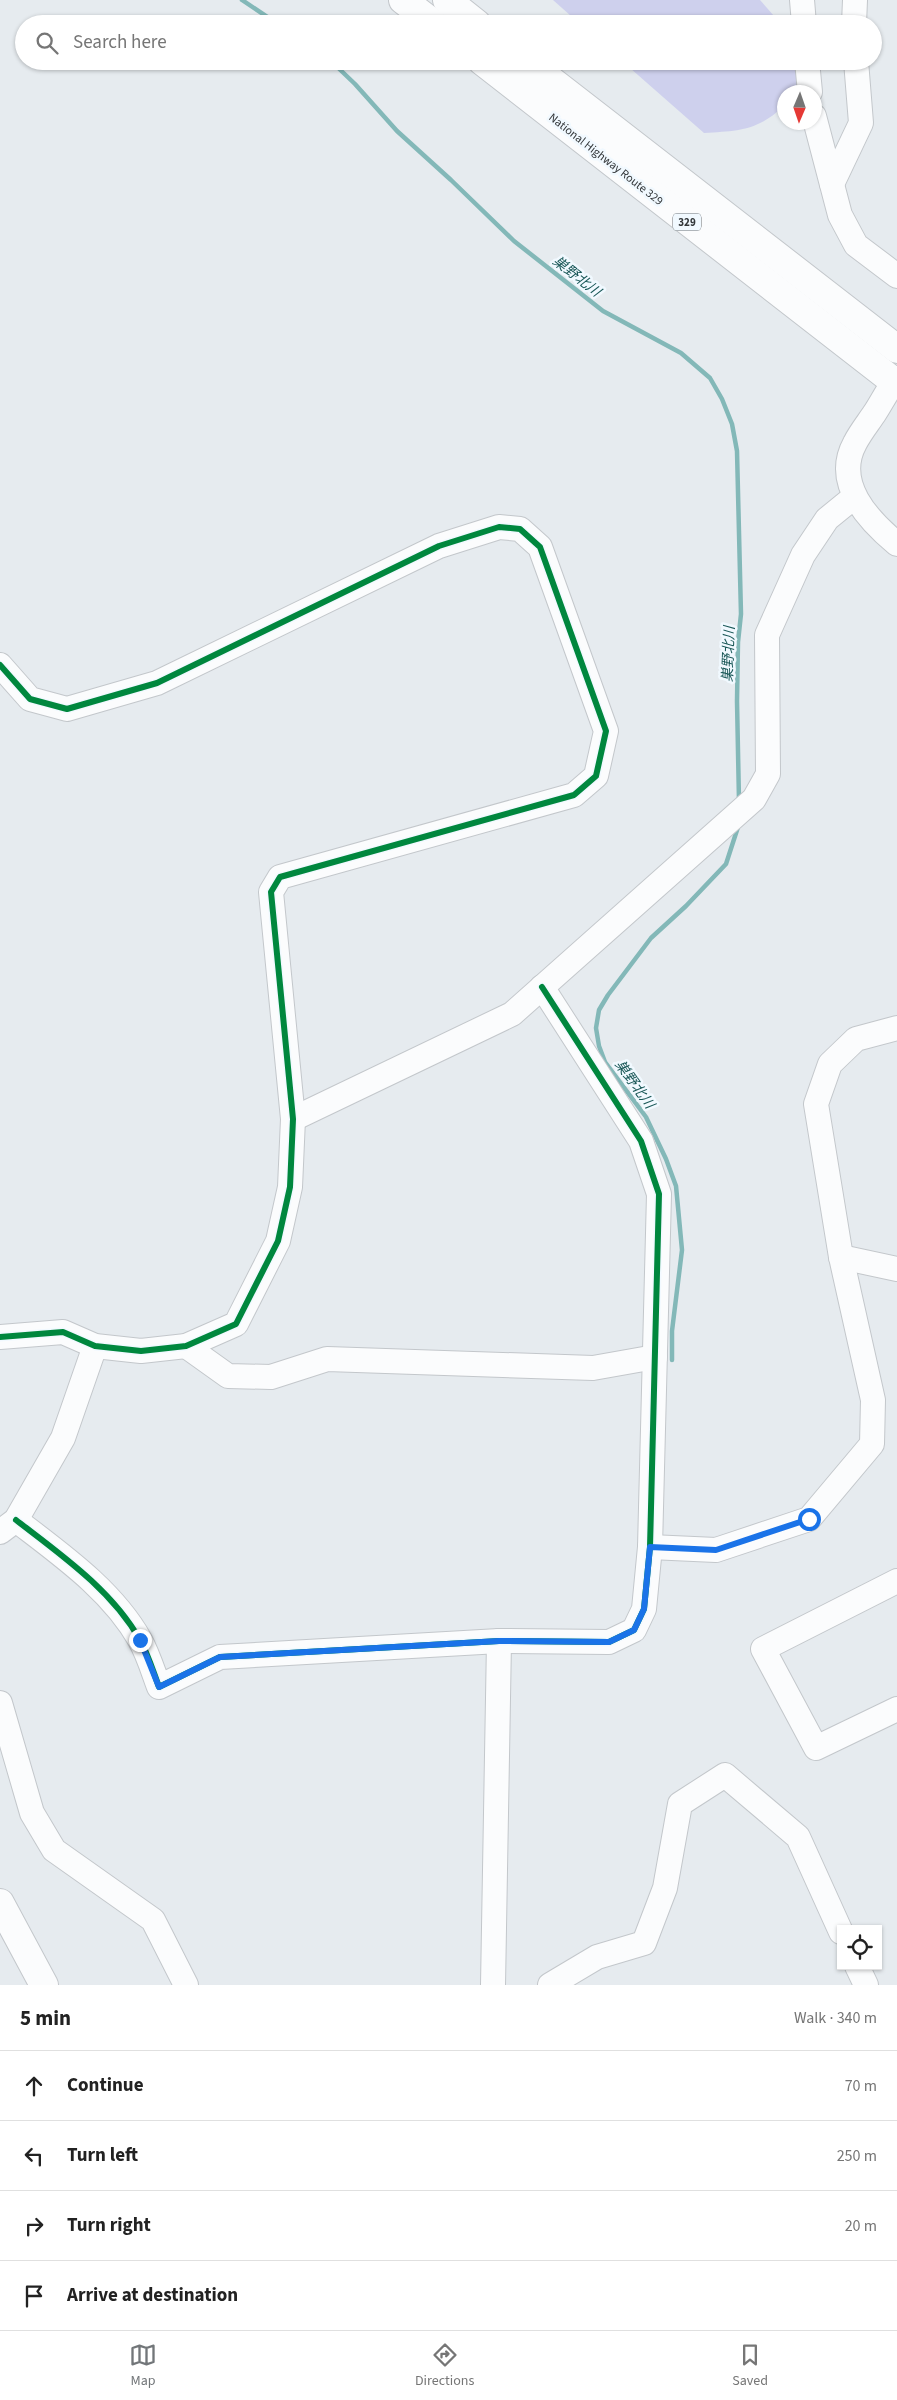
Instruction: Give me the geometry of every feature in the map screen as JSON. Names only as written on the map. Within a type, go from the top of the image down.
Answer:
[{"type":"main road","points":[[403,0],[422,15]]},
{"type":"main road","points":[[447,0],[466,15]]},
{"type":"main road","name":"National Highway Route 329","points":[[494,70],[896,381]]},
{"type":"main road","name":"329","points":[[538,70],[897,349]]},
{"type":"main road","points":[[0,1903],[7,1932],[44,1985]]},
{"type":"street","points":[[802,0],[803,15]]},
{"type":"street","points":[[854,15],[855,0]]},
{"type":"street","points":[[808,70],[809,85]]},
{"type":"street","points":[[832,184],[862,124],[857,70]]},
{"type":"street","points":[[818,130],[840,214],[856,245],[897,276]]},
{"type":"street","points":[[896,381],[854,444],[850,457],[849,472],[854,497],[866,515],[897,544]]},
{"type":"street","points":[[293,1119],[512,1014],[754,800],[768,774],[767,635],[803,555],[827,519],[854,497]]},
{"type":"street","points":[[0,665],[30,699],[67,709],[157,683],[439,546],[499,527],[520,529],[540,547],[606,732],[596,776],[574,795],[280,877],[271,892],[293,1119],[290,1187],[278,1241],[236,1324],[186,1346],[141,1351],[95,1346],[63,1332],[0,1337]]},
{"type":"street","points":[[95,1346],[63,1438],[8,1526],[64,1557],[116,1607],[140,1640],[159,1687],[220,1657],[499,1641],[609,1642],[634,1630],[644,1609],[650,1547],[660,1194],[641,1141],[542,987]]},
{"type":"street","points":[[650,1547],[716,1550],[809,1519],[872,1444],[874,1400],[841,1257],[816,1104],[830,1064],[856,1039],[897,1028]]},
{"type":"street","points":[[841,1257],[897,1269]]},
{"type":"street","points":[[186,1346],[228,1376],[271,1377],[327,1359],[593,1368],[655,1357]]},
{"type":"street","points":[[897,1581],[763,1648],[816,1748],[897,1709]]},
{"type":"street","points":[[493,1985],[499,1641]]},
{"type":"street","points":[[0,1707],[32,1813],[54,1850],[153,1920],[186,1985]]},
{"type":"street","points":[[550,1985],[597,1956],[644,1943],[664,1888],[680,1804],[725,1775],[798,1837],[838,1925]]},
{"type":"street","points":[[859,1970],[866,1985]]},
{"type":"shaded area","points":[[553,0],[760,0],[773,15],[570,15]]},
{"type":"shaded area","points":[[632,70],[798,70],[797,85],[777,85],[777,112],[756,125],[727,131],[704,133]]},
{"type":"waterway","name":"巣野北川","points":[[242,0],[264,15]]},
{"type":"waterway","name":"巣野北川","points":[[340,70],[397,131],[514,241],[603,311],[681,353],[710,378],[722,399],[732,424],[737,451],[741,614],[738,642],[737,701],[739,801]]},
{"type":"waterway","name":"巣野北川","points":[[672,1360],[672,1331],[682,1250],[676,1186],[666,1159],[646,1117],[605,1062],[599,1046],[596,1028],[599,1010],[608,995],[651,938],[686,906],[726,864],[738,827]]},
{"type":"cycle path","points":[[0,665],[30,699],[67,709],[157,683],[439,546],[499,527],[520,529],[540,547],[606,731],[596,776],[574,795],[280,877],[271,892],[293,1119],[290,1187],[278,1241],[236,1324],[186,1346],[141,1351],[95,1346],[63,1332],[0,1337]]},
{"type":"cycle path","points":[[16,1520],[84,1574],[115,1605],[140,1640],[159,1687],[220,1657],[499,1641],[609,1642],[634,1630],[644,1609],[650,1547],[659,1194],[641,1141],[542,987]]},
{"type":"route","points":[[140,1640],[159,1687],[220,1657],[499,1641],[609,1642],[634,1630],[644,1609],[650,1547],[716,1550],[809,1519]]}]
